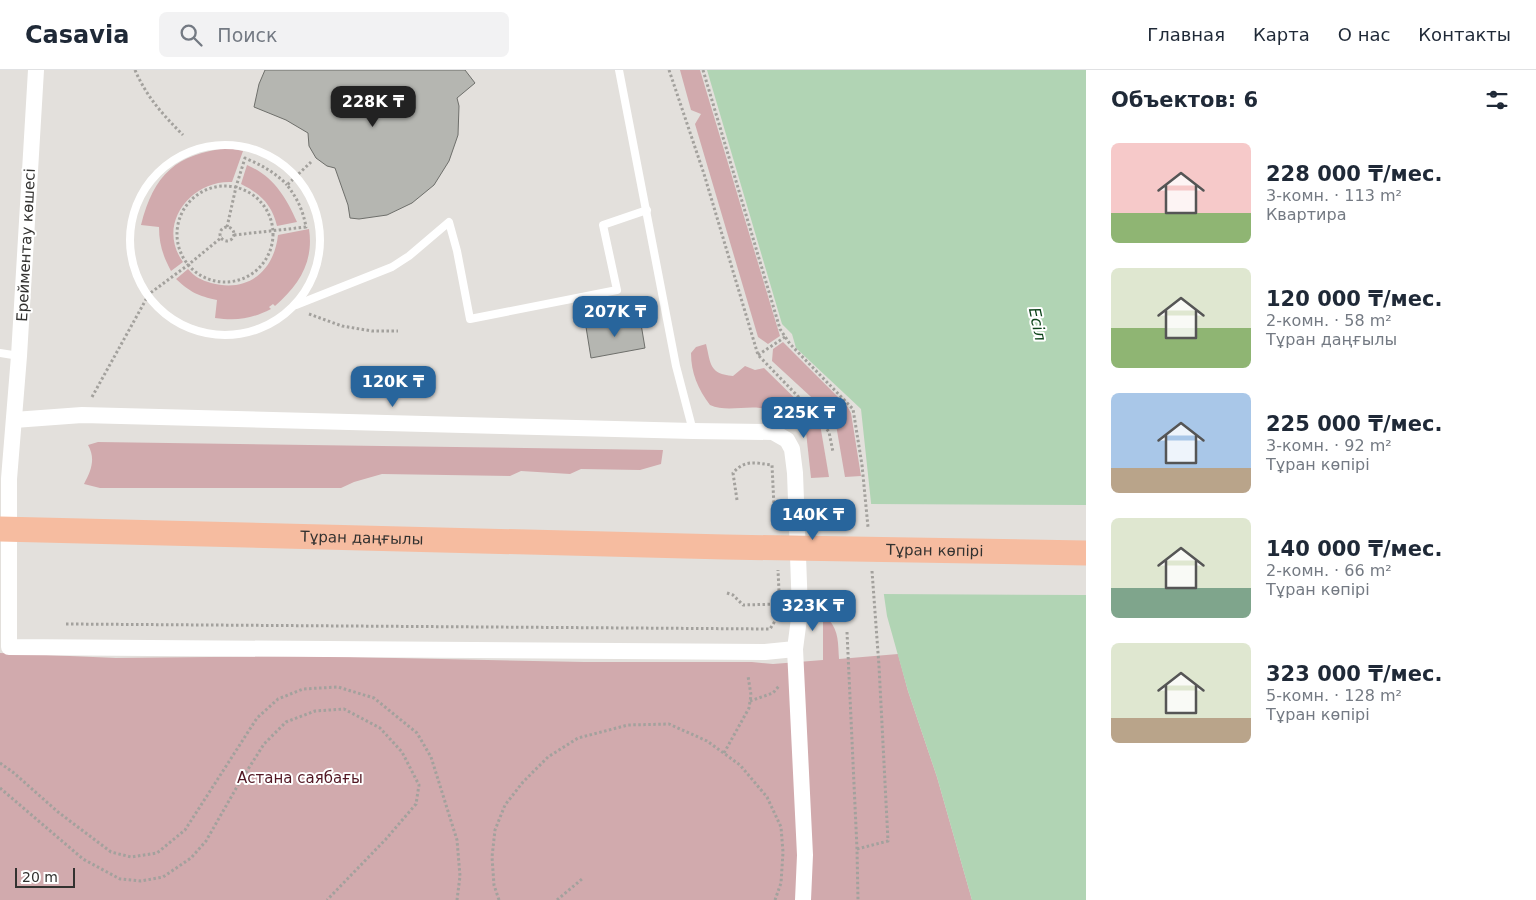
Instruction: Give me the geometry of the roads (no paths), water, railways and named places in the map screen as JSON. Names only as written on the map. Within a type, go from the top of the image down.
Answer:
[{"type":"main road","name":"Тұран даңғылы","points":[[5,529],[724,547]]},
{"type":"main road","name":"Тұран көпірі","points":[[724,547],[1086,553]]},
{"type":"street","name":"Ерейментау көшесі","points":[[4,646],[5,529],[19,356],[36,70]]},
{"type":"street","points":[[14,420],[82,415],[772,432],[787,440],[792,449],[795,473],[800,611],[795,649],[805,855],[803,900]]},
{"type":"street","points":[[4,646],[766,652],[795,649]]},
{"type":"lane","points":[[619,70],[676,366],[693,431]]},
{"type":"lane","points":[[296,305],[312,281],[320,255],[320,227],[313,200],[281,161],[261,150],[239,145],[217,144],[194,149],[174,159],[156,173],[138,199],[130,230],[132,263],[148,295],[164,314],[189,329],[218,336],[246,334],[273,323],[296,305],[392,267],[409,256],[449,222],[457,251],[470,319],[617,290],[603,225],[647,210]]},
{"type":"lane","points":[[0,352],[19,356]]},
{"type":"water","name":"Есіл","points":[[707,70],[1086,70],[1086,900],[972,900],[937,777],[908,691],[887,616],[872,512],[861,409],[796,348],[792,334],[782,324]]},
{"type":"park label","name":"Астана саябағы","points":[[300,778]]}]
